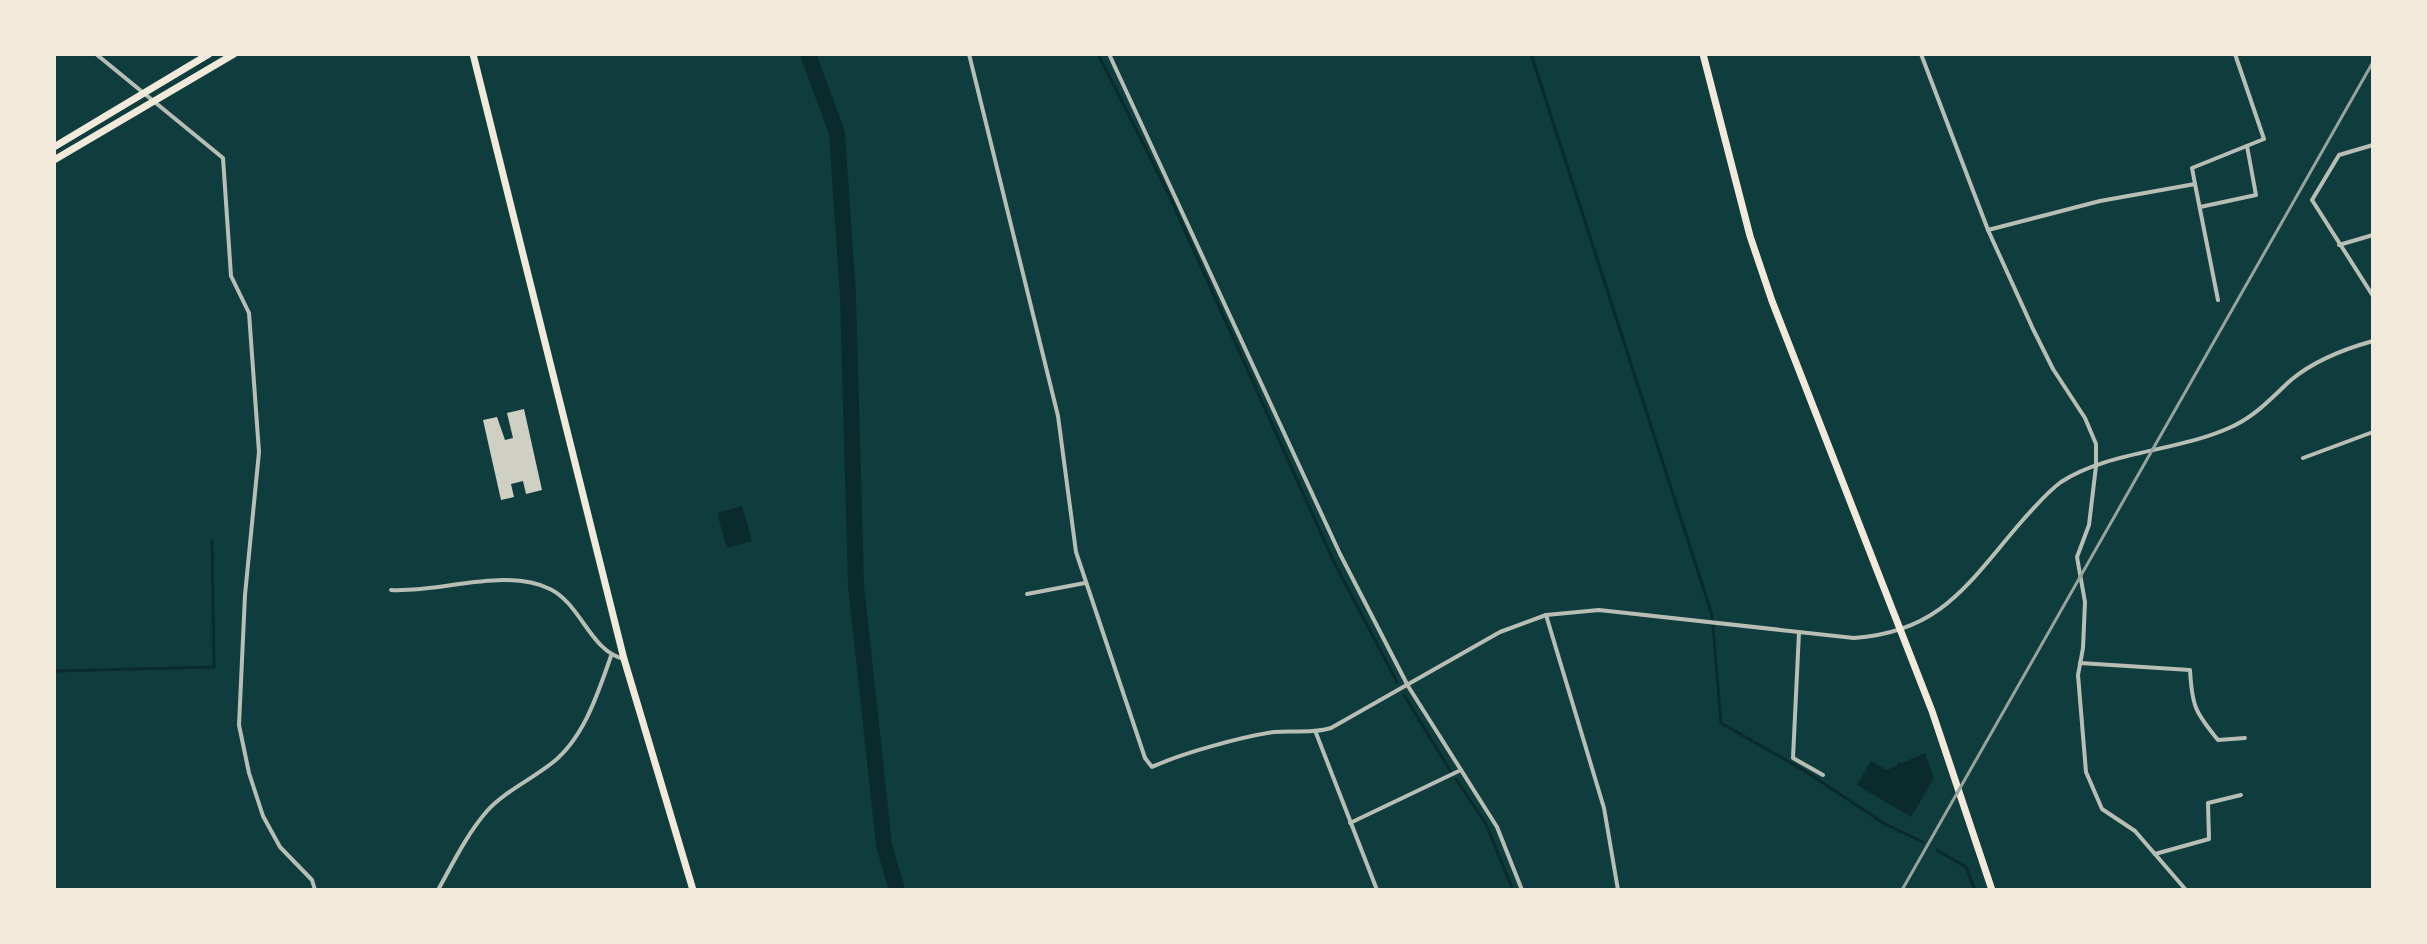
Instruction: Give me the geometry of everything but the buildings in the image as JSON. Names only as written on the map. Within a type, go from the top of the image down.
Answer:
[{"type":"main road","points":[[54,147],[209,54]]},
{"type":"main road","points":[[54,160],[234,54]]},
{"type":"main road","points":[[473,54],[624,659],[693,890]]},
{"type":"main road","points":[[1703,54],[1750,236],[1772,301],[1946,749],[1992,890]]},
{"type":"street","points":[[96,54],[223,158],[231,276],[249,313],[259,452],[245,595],[239,725],[249,773],[263,816],[280,847],[312,880],[315,890]]},
{"type":"street","points":[[969,54],[1058,416],[1076,552],[1145,758],[1152,767],[1273,733],[1316,733],[1344,723],[1500,632],[1546,615],[1599,610],[1843,638],[1886,635],[1920,623],[1955,597],[2043,498],[2062,481],[2096,466],[2227,429],[2264,407],[2314,364],[2350,347],[2373,341]]},
{"type":"street","points":[[1109,54],[1340,554],[1408,686],[1497,827],[1522,890]]},
{"type":"street","points":[[1921,54],[1988,230],[2053,369],[2094,436],[2096,466],[2089,525],[2077,557],[2085,602],[2078,675],[2086,772],[2102,809],[2135,831],[2186,890]]},
{"type":"street","points":[[2218,300],[2192,168],[2264,139],[2235,54]]},
{"type":"street","points":[[2373,145],[2339,155],[2312,200],[2373,296]]},
{"type":"street","points":[[2200,207],[2256,195],[2247,146]]},
{"type":"street","points":[[1988,230],[2100,201],[2195,184]]},
{"type":"street","points":[[2339,245],[2373,235]]},
{"type":"street","points":[[2303,458],[2373,432]]},
{"type":"street","points":[[391,590],[418,591],[487,581],[526,581],[552,589],[611,656],[624,659]]},
{"type":"street","points":[[1027,594],[1085,583]]},
{"type":"street","points":[[1546,615],[1604,808],[1618,890]]},
{"type":"street","points":[[1799,632],[1793,758],[1823,775]]},
{"type":"street","points":[[438,890],[489,809],[571,746],[587,716],[611,656]]},
{"type":"street","points":[[2080,663],[2190,670],[2196,714],[2218,740],[2245,738]]},
{"type":"street","points":[[1316,733],[1377,890]]},
{"type":"street","points":[[1350,823],[1461,770]]},
{"type":"street","points":[[2155,854],[2209,839],[2208,803],[2241,795]]},
{"type":"water","points":[[742,506],[752,541],[727,548],[717,513]]},
{"type":"water","points":[[1925,753],[1934,778],[1911,817],[1857,785],[1871,761],[1887,770],[1898,765],[1897,762],[1902,763]]},
{"type":"waterway","points":[[808,54],[837,133],[848,296],[856,585],[884,845],[897,890]]},
{"type":"waterway","points":[[1098,54],[1168,193],[1334,562],[1397,682]]},
{"type":"waterway","points":[[1531,54],[1712,615],[1721,723],[1805,771],[1885,824],[1923,842]]},
{"type":"waterway","points":[[54,671],[214,667],[212,541]]},
{"type":"waterway","points":[[1404,695],[1451,772]]},
{"type":"waterway","points":[[1456,779],[1486,824],[1513,890]]},
{"type":"waterway","points":[[1937,850],[1966,867],[1975,890]]},
{"type":"railway","points":[[1902,890],[2373,62]]}]
